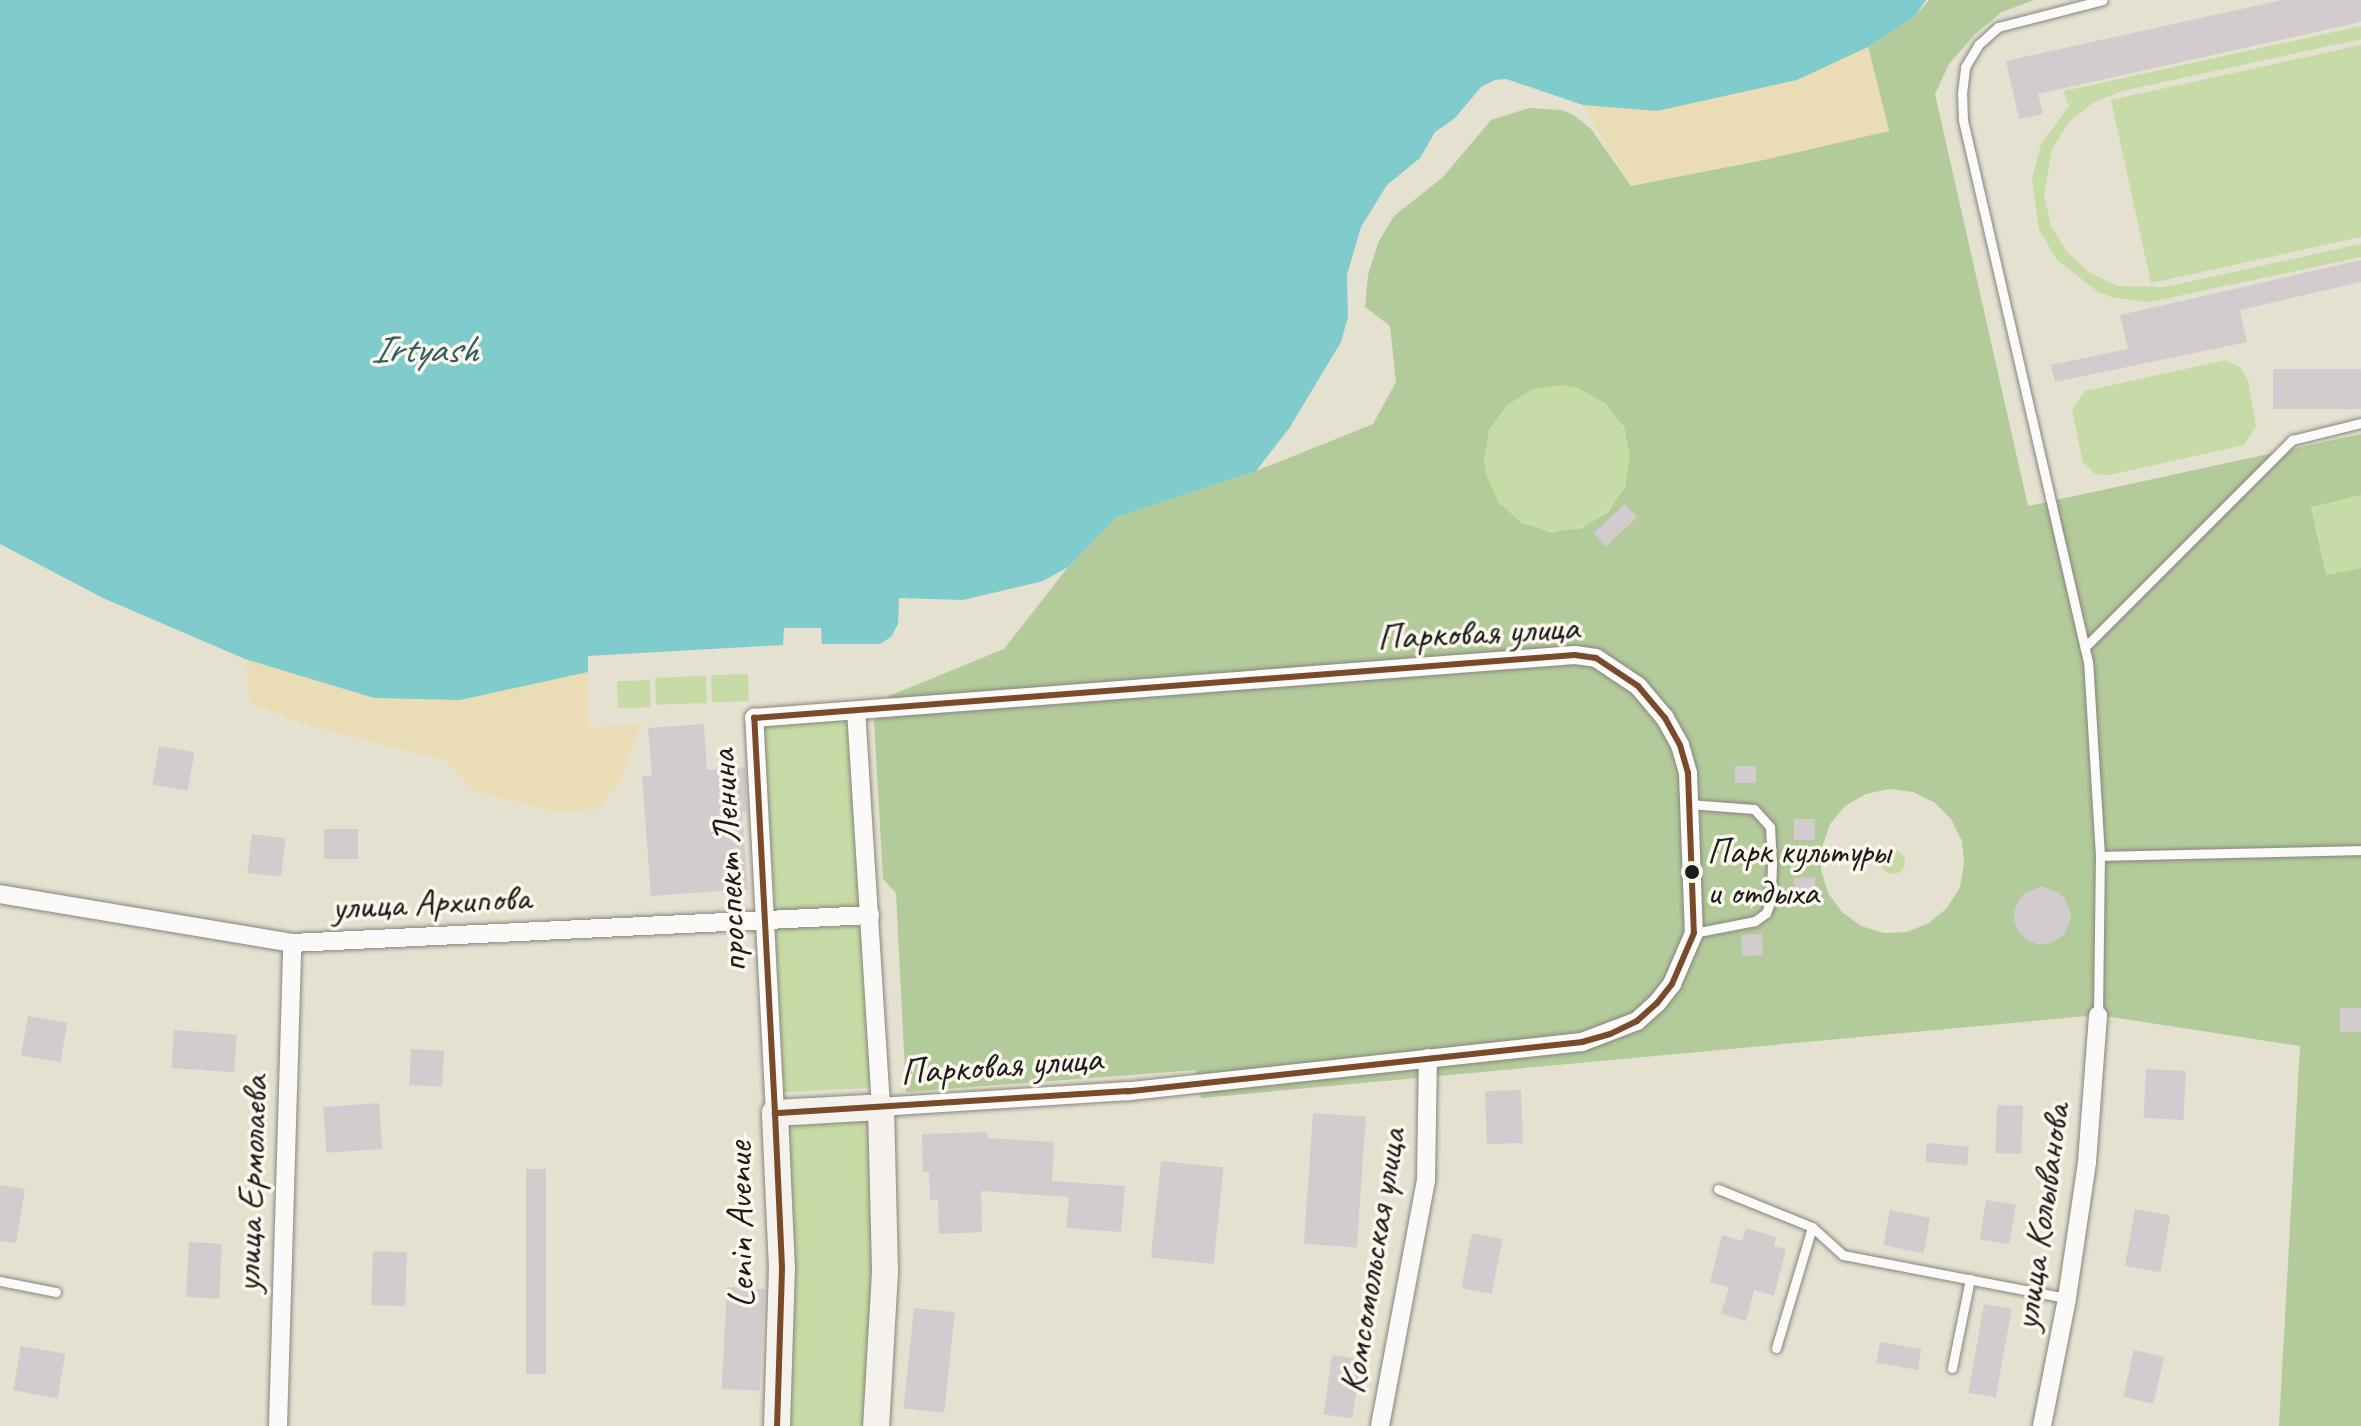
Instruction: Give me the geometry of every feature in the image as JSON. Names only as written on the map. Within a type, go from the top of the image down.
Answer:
[{"type":"street","name":"Парковая улица","points":[[856,711],[1575,655],[1596,658],[1638,686],[1665,718],[1688,773],[1694,933],[1672,984],[1657,1003],[1637,1021],[1610,1034],[1582,1042],[1128,1091],[881,1107]]},
{"type":"street","points":[[856,711],[881,1107],[885,1272],[876,1426]]},
{"type":"street","name":"проспект Ленина","points":[[775,1113],[754,718],[856,711]]},
{"type":"street","name":"улица Архипова","points":[[0,896],[292,943],[870,915]]},
{"type":"street","name":"улица Ермолаева","points":[[278,1426],[292,943]]},
{"type":"street","name":"улица Колыванова","points":[[2042,1426],[2067,1298],[2087,1162],[2098,1015]]},
{"type":"street","name":"Комсомольская улица","points":[[1380,1426],[1426,1180],[1430,1124],[1428,1058]]},
{"type":"street","name":"Lenin Avenue","points":[[777,1426],[782,1269],[775,1113],[881,1107]]},
{"type":"lane","points":[[2098,1015],[2100,856],[2093,708],[2085,647],[1963,120],[1962,93],[1965,67],[1978,45],[1998,27],[2103,0]]},
{"type":"lane","points":[[2085,647],[2292,440],[2361,423]]},
{"type":"lane","points":[[1689,804],[1754,809],[1770,827],[1772,864],[1771,900],[1766,913],[1755,921],[1694,933]]},
{"type":"lane","points":[[2100,856],[2361,850]]},
{"type":"lane","points":[[1718,1189],[1812,1227],[1843,1255],[2067,1298]]},
{"type":"lane","points":[[1776,1348],[1812,1227]]},
{"type":"lane","points":[[1952,1368],[1970,1279]]},
{"type":"lane","points":[[0,1281],[56,1292]]},
{"type":"green space","name":"Парк культуры и отдыха","points":[[1929,0],[2034,0],[2002,12],[1975,34],[1949,64],[1935,94],[2028,506],[2361,434],[2361,495],[2311,507],[2326,575],[2361,568],[2361,1426],[2279,1426],[2300,1046],[2098,1015],[1201,1098],[1196,1070],[906,1092],[896,893],[883,879],[874,721],[889,696],[1004,649],[1068,567],[1117,517],[1256,471],[1373,424],[1396,382],[1390,326],[1365,307],[1368,275],[1378,243],[1394,216],[1443,177],[1491,120],[1529,108],[1562,110],[1575,116],[1591,129],[1631,186],[1889,131],[1868,47],[1915,16]],"holes":[[[1563,385],[1578,388],[1605,403],[1624,427],[1630,457],[1625,487],[1608,512],[1582,528],[1551,532],[1522,523],[1499,503],[1486,475],[1484,460],[1489,430],[1507,405],[1533,389]],[[1889,789],[1913,792],[1934,802],[1951,819],[1962,841],[1964,864],[1960,887],[1947,908],[1929,923],[1907,932],[1884,933],[1861,926],[1842,912],[1828,893],[1821,870],[1822,847],[1830,824],[1845,806],[1866,794]],[[2042,887],[2059,893],[2065,899],[2071,917],[2064,935],[2047,944],[2037,944],[2021,934],[2014,917],[2019,900],[2025,893]]]},
{"type":"green space","points":[[2361,26],[2361,39],[2122,91],[2094,102],[2069,122],[2052,149],[2044,195],[2051,226],[2067,252],[2090,273],[2118,286],[2165,287],[2361,244],[2361,257],[2150,302],[2115,298],[2098,292],[2057,260],[2039,230],[2032,178],[2041,144],[2071,103],[2067,103],[2064,91]]},
{"type":"green space","points":[[2361,45],[2361,237],[2151,283],[2111,100]]},
{"type":"green space","points":[[2226,360],[2240,367],[2248,380],[2256,426],[2244,445],[2110,475],[2095,474],[2083,463],[2072,410],[2085,391]]},
{"type":"green space","points":[[1557,385],[1585,390],[1609,406],[1625,430],[1630,458],[1625,486],[1609,510],[1585,526],[1557,531],[1529,526],[1505,510],[1489,486],[1484,458],[1489,430],[1505,406],[1529,390]]},
{"type":"green space","points":[[2361,495],[2361,568],[2326,575],[2311,506]]},
{"type":"green space","points":[[748,674],[749,701],[712,702],[711,675]]},
{"type":"green space","points":[[706,676],[707,703],[656,705],[655,678]]},
{"type":"green space","points":[[650,680],[651,707],[618,708],[617,681]]},
{"type":"green space","points":[[849,716],[862,909],[776,915],[762,722]]},
{"type":"green space","points":[[1893,850],[1901,854],[1905,862],[1901,870],[1893,874],[1885,870],[1881,862],[1885,854]]},
{"type":"green space","points":[[862,921],[871,1088],[784,1092],[775,926]]},
{"type":"green space","points":[[873,1116],[877,1270],[868,1426],[786,1426],[786,1122]]},
{"type":"sand","points":[[1868,47],[1889,131],[1764,160],[1631,186],[1583,105],[1657,111],[1797,80]]},
{"type":"sand","points":[[245,659],[374,698],[460,700],[588,672],[589,728],[641,724],[620,780],[599,809],[557,812],[474,791],[447,761],[311,726],[251,704]]},
{"type":"water","name":"Irtyash","points":[[0,0],[1926,0],[1915,16],[1868,47],[1797,80],[1657,111],[1583,105],[1506,79],[1495,80],[1481,87],[1455,118],[1435,132],[1420,158],[1387,185],[1361,227],[1347,275],[1348,317],[1341,342],[1290,427],[1256,471],[1117,517],[1068,567],[1043,581],[963,600],[899,598],[898,624],[891,637],[880,644],[822,644],[821,628],[784,628],[783,645],[588,656],[588,672],[460,700],[374,698],[245,659],[103,598],[0,544]]},
{"type":"building","points":[[2282,0],[2361,0],[2361,22],[2038,94],[2043,114],[2019,119],[2006,61]]},
{"type":"building","points":[[2361,260],[2361,282],[2240,310],[2247,342],[2055,382],[2051,365],[2128,349],[2120,315]]},
{"type":"building","points":[[2273,369],[2361,369],[2361,409],[2273,409]]},
{"type":"building","points":[[1625,504],[1637,517],[1606,546],[1594,533]]},
{"type":"building","points":[[704,724],[707,770],[745,767],[747,811],[742,812],[748,889],[651,896],[642,776],[652,776],[648,728]]},
{"type":"building","points":[[159,746],[194,752],[188,791],[152,784]]},
{"type":"building","points":[[1735,766],[1756,766],[1756,783],[1735,783]]},
{"type":"building","points":[[1794,819],[1815,819],[1815,840],[1794,840]]},
{"type":"building","points":[[324,829],[358,829],[358,859],[324,859]]},
{"type":"building","points":[[252,834],[286,838],[281,877],[247,873]]},
{"type":"building","points":[[1815,877],[1816,897],[1795,898],[1794,878]]},
{"type":"building","points":[[2042,888],[2062,896],[2070,916],[2062,936],[2042,944],[2022,936],[2014,916],[2022,896]]},
{"type":"building","points":[[1762,934],[1763,955],[1742,956],[1741,935]]},
{"type":"building","points":[[2340,1008],[2361,1008],[2361,1032],[2340,1032]]},
{"type":"building","points":[[28,1016],[67,1023],[60,1062],[21,1055]]},
{"type":"building","points":[[174,1030],[237,1034],[234,1072],[171,1068]]},
{"type":"building","points":[[411,1049],[444,1051],[442,1087],[409,1085]]},
{"type":"building","points":[[2146,1069],[2186,1071],[2183,1120],[2143,1118]]},
{"type":"building","points":[[1521,1090],[1523,1143],[1487,1144],[1485,1091]]},
{"type":"building","points":[[379,1103],[382,1149],[326,1153],[323,1107]]},
{"type":"building","points":[[1997,1105],[2023,1106],[2021,1154],[1995,1153]]},
{"type":"building","points":[[1313,1113],[1366,1117],[1357,1247],[1304,1244]]},
{"type":"building","points":[[987,1132],[988,1138],[1054,1142],[1052,1181],[1125,1186],[1121,1232],[1066,1228],[1069,1197],[981,1191],[982,1232],[939,1234],[938,1200],[930,1200],[929,1172],[923,1172],[922,1134]]},
{"type":"building","points":[[1927,1143],[1969,1147],[1967,1166],[1925,1162]]},
{"type":"building","points":[[1161,1161],[1224,1168],[1214,1264],[1151,1257]]},
{"type":"building","points":[[526,1169],[546,1169],[546,1374],[526,1374]]},
{"type":"building","points":[[0,1185],[25,1189],[16,1243],[0,1241]]},
{"type":"building","points":[[1986,1200],[2016,1205],[2009,1244],[1980,1240]]},
{"type":"building","points":[[2135,1209],[2170,1215],[2160,1272],[2125,1266]]},
{"type":"building","points":[[1890,1210],[1930,1218],[1923,1253],[1883,1245]]},
{"type":"building","points":[[1746,1228],[1776,1237],[1774,1246],[1786,1249],[1774,1296],[1754,1290],[1746,1321],[1721,1314],[1729,1287],[1710,1282],[1722,1235],[1742,1241]]},
{"type":"building","points":[[1472,1233],[1502,1239],[1492,1294],[1461,1288]]},
{"type":"building","points":[[189,1242],[222,1244],[219,1299],[186,1297]]},
{"type":"building","points":[[373,1251],[407,1252],[405,1306],[371,1305]]},
{"type":"building","points":[[727,1287],[765,1289],[760,1391],[722,1389]]},
{"type":"building","points":[[1984,1304],[2012,1309],[1996,1397],[1968,1393]]},
{"type":"building","points":[[914,1308],[955,1312],[944,1413],[903,1408]]},
{"type":"building","points":[[1880,1342],[1921,1349],[1918,1370],[1876,1363]]},
{"type":"building","points":[[21,1346],[65,1354],[58,1398],[13,1390]]},
{"type":"building","points":[[2134,1350],[2164,1357],[2153,1404],[2123,1397]]},
{"type":"building","points":[[1332,1355],[1361,1359],[1352,1418],[1324,1414]]},
{"type":"transit line","points":[[775,1113],[754,718],[1575,655],[1596,658],[1638,686],[1665,718],[1680,745],[1688,773],[1694,933],[1672,984],[1657,1003],[1637,1021],[1610,1034],[1582,1042],[1128,1091],[775,1113],[782,1269],[777,1426]]},
{"type":"place","name":"Парк культуры и отдыха","points":[[1692,872]]}]
